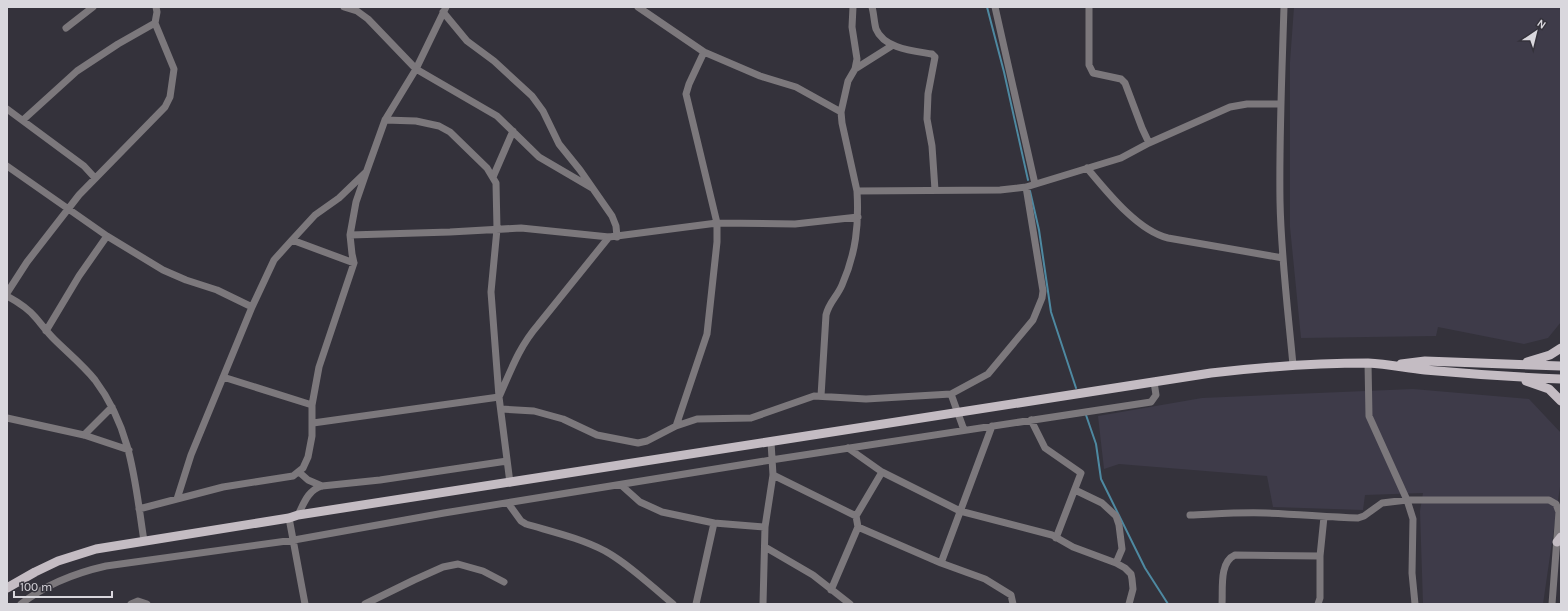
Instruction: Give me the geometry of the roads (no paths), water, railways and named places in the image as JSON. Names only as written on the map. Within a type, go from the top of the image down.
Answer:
[{"type":"main road","points":[[1520,365],[1550,354],[1561,348]]},
{"type":"main road","points":[[1396,365],[1425,361],[1561,366]]},
{"type":"main road","points":[[7,588],[35,572],[77,554],[110,546],[294,516],[1218,373],[1293,365],[1368,363],[1396,365],[1415,369],[1513,377],[1561,379]]},
{"type":"main road","points":[[1513,377],[1538,384],[1549,390],[1561,401]]},
{"type":"street","points":[[66,28],[93,7]]},
{"type":"street","points":[[7,293],[27,262],[69,208],[95,178],[165,107],[170,97],[174,69],[155,23],[157,12],[156,7]]},
{"type":"street","points":[[344,7],[357,11],[368,19],[416,69],[497,116],[539,157],[592,188]]},
{"type":"street","points":[[638,7],[704,52],[760,76],[796,87],[841,112]]},
{"type":"street","points":[[821,396],[824,367],[824,336],[828,306],[842,287],[853,254],[858,217],[857,191],[842,123],[841,112],[848,81],[855,69],[857,54],[852,27],[853,7]]},
{"type":"street","points":[[872,7],[877,31],[893,45],[906,50],[932,54],[936,57],[928,94],[927,119],[932,146],[935,190]]},
{"type":"street","points":[[995,7],[1035,184]]},
{"type":"street","points":[[1089,7],[1089,66],[1093,72],[1121,79],[1125,83],[1149,143]]},
{"type":"street","points":[[1284,7],[1280,104],[1280,202],[1283,258],[1293,365]]},
{"type":"street","points":[[139,508],[223,487],[293,476],[303,468],[308,457],[314,423],[312,405],[319,367],[354,264],[350,235],[356,202],[384,120],[416,69],[444,10],[467,41],[494,61],[532,96],[543,111],[559,144],[580,170],[612,216],[616,226],[617,237]]},
{"type":"street","points":[[23,120],[78,71],[118,44],[155,23]]},
{"type":"street","points":[[855,69],[893,45]]},
{"type":"street","points":[[676,426],[707,334],[718,242],[717,223],[686,94],[704,52]]},
{"type":"street","points":[[857,191],[1000,190],[1026,187],[1121,158],[1149,143],[1230,107],[1247,104],[1280,104]]},
{"type":"street","points":[[7,109],[84,166],[95,178]]},
{"type":"street","points":[[384,120],[416,121],[439,126],[450,132],[487,168],[493,177],[497,188],[497,230],[491,292],[499,397],[510,483]]},
{"type":"street","points":[[493,177],[513,131]]},
{"type":"street","points":[[7,166],[107,236],[163,270],[186,280],[217,290],[252,307]]},
{"type":"street","points":[[1088,168],[1119,205],[1157,234],[1168,238],[1283,258]]},
{"type":"street","points":[[177,499],[191,455],[252,307],[274,260],[315,215],[339,198],[366,173]]},
{"type":"street","points":[[501,409],[534,411],[563,419],[597,434],[638,443],[648,441],[676,426],[697,419],[751,418],[809,397],[821,396],[866,399],[951,394],[988,374],[1031,322],[1042,298],[1043,291],[1026,187]]},
{"type":"street","points":[[350,235],[522,228],[617,237],[717,223],[794,224],[858,217]]},
{"type":"street","points":[[46,331],[79,276],[107,236]]},
{"type":"street","points":[[499,397],[519,351],[527,338],[609,237]]},
{"type":"street","points":[[292,240],[354,264]]},
{"type":"street","points":[[7,296],[26,308],[36,317],[46,331],[94,378],[112,407],[129,450],[144,541]]},
{"type":"street","points":[[1368,363],[1369,416],[1407,500],[1413,522],[1412,573],[1415,604]]},
{"type":"street","points":[[223,377],[312,405]]},
{"type":"street","points":[[21,604],[44,588],[90,569],[294,540],[444,513],[771,460],[1151,402],[1156,395],[1154,382]]},
{"type":"street","points":[[951,394],[964,430]]},
{"type":"street","points":[[314,423],[499,397]]},
{"type":"street","points":[[84,435],[112,407]]},
{"type":"street","points":[[7,418],[84,435],[129,450]]},
{"type":"street","points":[[1032,420],[1045,448],[1081,472],[1056,538]]},
{"type":"street","points":[[941,563],[992,426]]},
{"type":"street","points":[[763,604],[765,527],[773,475],[771,442]]},
{"type":"street","points":[[848,448],[882,472],[960,511],[1046,534],[1073,547],[1116,563],[1125,568],[1131,574],[1133,589],[1129,604]]},
{"type":"street","points":[[305,604],[294,540],[294,516],[314,488],[380,480],[507,461]]},
{"type":"street","points":[[299,472],[308,480],[322,486]]},
{"type":"street","points":[[831,590],[858,527],[856,516],[882,472]]},
{"type":"street","points":[[773,475],[856,516]]},
{"type":"street","points":[[620,485],[640,502],[662,512],[714,522],[765,527]]},
{"type":"street","points":[[1075,490],[1102,503],[1116,516],[1120,525],[1122,549],[1116,563]]},
{"type":"street","points":[[1190,515],[1266,513],[1358,518],[1364,516],[1382,503],[1407,500],[1549,500],[1556,504],[1559,512],[1559,540],[1552,604]]},
{"type":"street","points":[[508,503],[521,521],[526,524],[576,539],[604,551],[634,571],[673,604]]},
{"type":"street","points":[[1318,604],[1320,598],[1320,556],[1324,517]]},
{"type":"street","points":[[696,604],[714,522]]},
{"type":"street","points":[[858,527],[941,563],[985,579],[1011,595],[1013,604]]},
{"type":"street","points":[[765,546],[813,575],[850,604]]},
{"type":"street","points":[[1222,604],[1224,567],[1231,556],[1320,556]]},
{"type":"street","points":[[365,604],[443,567],[458,564],[483,571],[504,582]]},
{"type":"street","points":[[131,604],[138,601],[147,604]]},
{"type":"waterway","points":[[987,7],[1004,72],[1028,180]]},
{"type":"waterway","points":[[1030,191],[1039,230],[1051,312],[1076,388]]},
{"type":"waterway","points":[[1086,415],[1096,444],[1101,479],[1145,568],[1168,604]]}]
